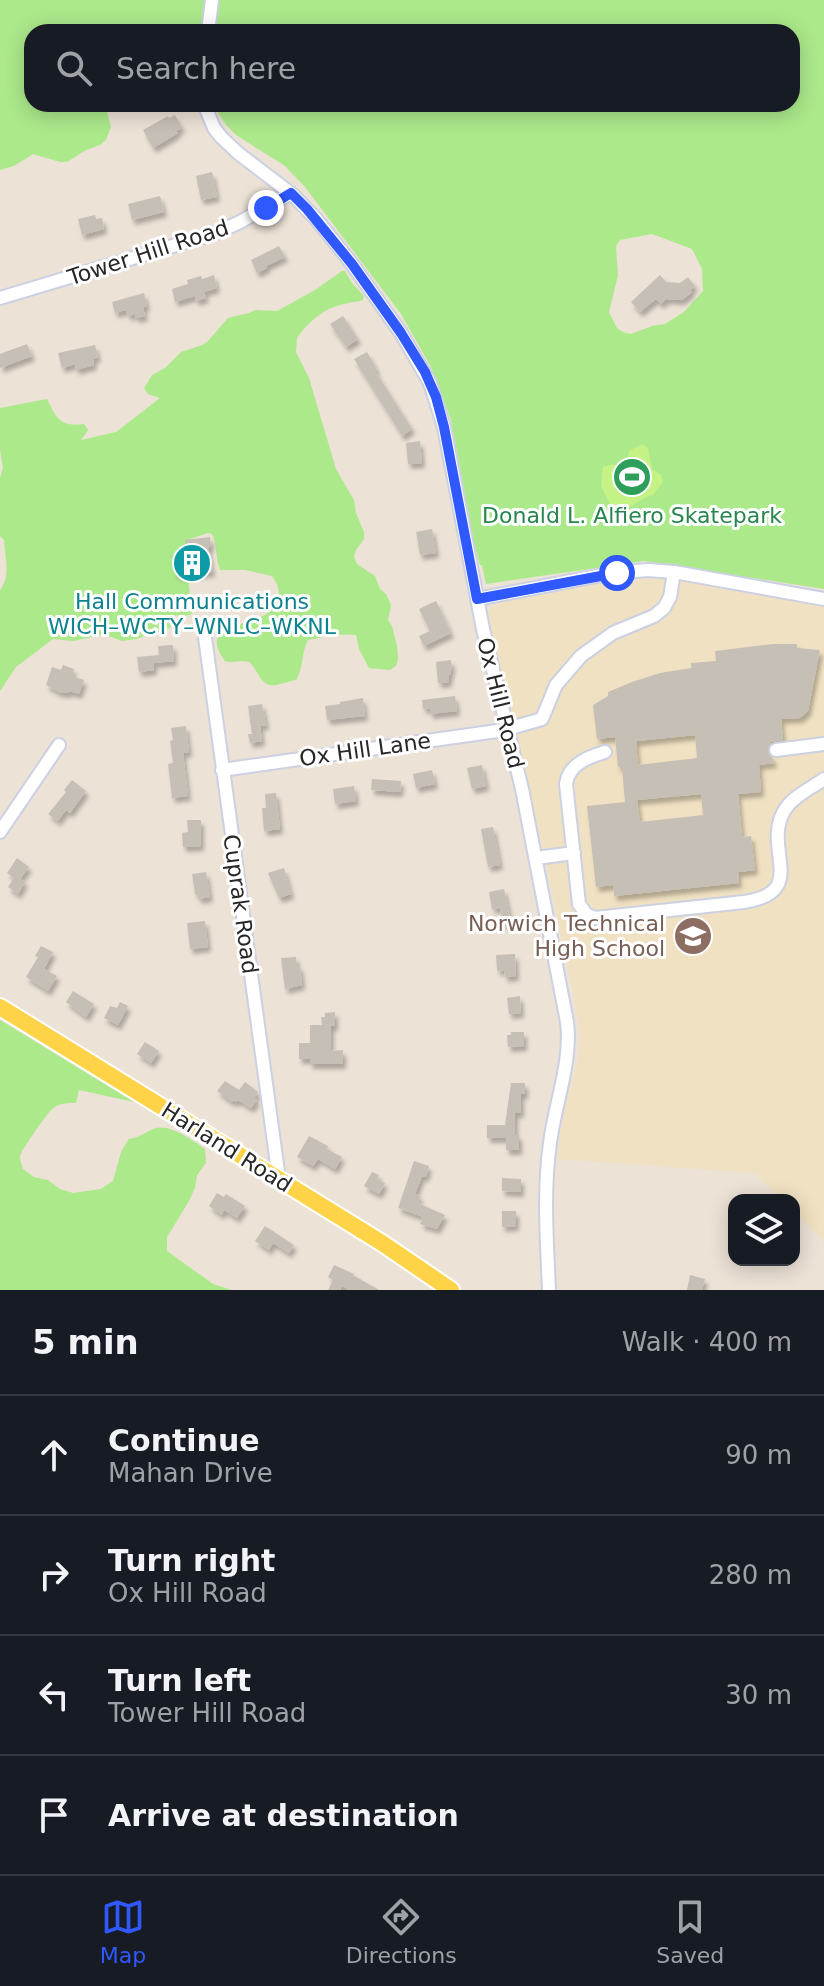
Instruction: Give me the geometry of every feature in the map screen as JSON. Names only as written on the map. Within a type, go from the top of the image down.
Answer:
[{"type":"main road","name":"Harland Road","points":[[0,1007],[382,1243],[451,1290]]},
{"type":"street","points":[[209,24],[212,0]]},
{"type":"street","name":"Ox Hill Road","points":[[207,112],[221,137],[291,193],[352,264],[401,333],[436,397],[477,599],[536,858],[568,1029],[566,1058],[548,1159],[546,1220],[549,1290]]},
{"type":"street","name":"Tower Hill Road","points":[[0,298],[216,233],[291,193]]},
{"type":"street","points":[[477,599],[612,573],[648,570],[824,599]]},
{"type":"street","name":"Ox Hill Lane","points":[[222,770],[509,729],[542,719],[551,694],[573,663],[613,633],[662,611],[670,597],[674,572]]},
{"type":"street","name":"Cuprak Road","points":[[204,630],[279,1179]]},
{"type":"street","points":[[776,750],[824,744]]},
{"type":"street","points":[[0,832],[59,745]]},
{"type":"street","points":[[605,752],[573,768],[566,784],[579,904],[586,914],[595,918],[763,898],[774,892],[780,880],[778,836],[782,814],[795,798],[824,779]]},
{"type":"street","points":[[536,858],[574,853]]},
{"type":"shaded area","name":"Norwich Technical High School","points":[[625,579],[692,582],[824,607],[824,1241],[800,1218],[800,1194],[776,1194],[754,1173],[558,1159],[561,1124],[581,1036],[541,840],[487,614],[498,603]]},
{"type":"green space","points":[[0,0],[824,0],[824,589],[644,561],[486,584],[475,548],[451,420],[431,367],[401,314],[305,187],[285,166],[236,135],[218,112],[800,112],[800,24],[24,24],[24,112],[107,112],[111,127],[106,140],[100,145],[67,162],[33,154],[14,166],[0,170]],"holes":[[[652,234],[692,249],[702,269],[703,291],[684,312],[665,324],[631,334],[617,328],[609,312],[618,275],[616,246],[620,240]]]},
{"type":"green space","points":[[342,271],[364,296],[363,300],[337,306],[318,316],[297,338],[296,352],[309,378],[336,469],[354,500],[364,532],[364,539],[354,557],[357,564],[375,576],[391,606],[388,620],[397,646],[396,666],[390,670],[369,668],[356,635],[308,640],[296,680],[279,684],[266,683],[250,663],[225,661],[218,648],[218,638],[224,631],[269,612],[276,604],[278,589],[272,576],[245,570],[220,570],[214,538],[208,533],[190,539],[185,545],[182,568],[188,577],[192,614],[171,615],[170,628],[136,639],[122,641],[102,635],[73,641],[53,639],[16,667],[0,691],[0,590],[6,566],[4,540],[0,536],[0,478],[3,468],[0,408],[47,399],[64,423],[84,424],[88,430],[81,440],[116,432],[160,398],[148,394],[144,388],[152,375],[165,368],[181,352],[208,341],[228,318],[255,310],[277,311]]},
{"type":"green space","name":"Donald L. Alfiero Skatepark","points":[[642,444],[648,448],[652,469],[661,475],[663,482],[653,495],[624,509],[613,510],[601,486],[603,467],[614,464],[617,469],[627,464],[629,451]]},
{"type":"green space","points":[[0,1020],[134,1102],[79,1090],[76,1103],[55,1107],[34,1133],[20,1157],[23,1169],[34,1177],[48,1180],[60,1189],[73,1193],[101,1189],[113,1181],[121,1152],[129,1139],[159,1127],[187,1137],[205,1149],[206,1163],[197,1175],[189,1201],[167,1237],[167,1251],[213,1284],[232,1290],[0,1290]]},
{"type":"building","points":[[175,115],[182,128],[153,148],[143,130]]},
{"type":"building","points":[[212,172],[217,197],[201,200],[196,176]]},
{"type":"building","points":[[160,196],[164,212],[132,220],[128,204]]},
{"type":"building","points":[[95,215],[96,219],[102,218],[104,229],[82,235],[78,219]]},
{"type":"building","points":[[279,246],[285,257],[257,273],[251,260]]},
{"type":"building","points":[[214,275],[217,288],[204,292],[206,298],[196,301],[195,296],[175,302],[172,289],[188,284],[187,280]]},
{"type":"building","points":[[660,275],[666,282],[680,283],[688,277],[695,286],[682,300],[666,299],[661,304],[656,299],[640,312],[631,302]]},
{"type":"building","points":[[144,293],[147,306],[143,307],[145,316],[128,316],[126,310],[115,313],[112,302]]},
{"type":"building","points":[[343,316],[358,339],[346,347],[330,324]]},
{"type":"building","points":[[27,344],[32,356],[0,368],[0,354]]},
{"type":"building","points":[[95,345],[98,357],[93,359],[94,365],[76,370],[75,364],[62,368],[58,353]]},
{"type":"building","points":[[367,352],[375,371],[412,429],[402,436],[354,359]]},
{"type":"building","points":[[420,441],[422,463],[408,464],[406,443]]},
{"type":"building","points":[[432,529],[436,553],[420,555],[416,532]]},
{"type":"building","name":"Hall Communications WICH–WCTY–WNLC–WKNL","points":[[210,537],[211,547],[208,547],[212,572],[175,574],[172,555],[187,553],[185,540]]},
{"type":"building","points":[[436,601],[451,633],[424,646],[419,636],[430,631],[419,609]]},
{"type":"building","points":[[773,644],[797,644],[797,648],[820,650],[808,711],[800,718],[781,719],[783,740],[771,742],[767,752],[774,763],[759,765],[761,792],[738,794],[742,837],[751,836],[755,870],[738,872],[739,883],[614,896],[613,885],[596,887],[587,806],[625,802],[622,767],[618,767],[615,737],[597,739],[593,705],[608,696],[608,692],[632,682],[691,668],[691,663],[716,661],[715,651]],"holes":[[[695,735],[697,758],[638,765],[637,741]],[[701,794],[703,815],[640,822],[637,800]]]},
{"type":"building","points":[[173,645],[174,661],[154,663],[154,670],[139,672],[137,657],[159,655],[158,646]]},
{"type":"building","points":[[451,660],[449,682],[438,683],[436,662]]},
{"type":"building","points":[[63,665],[74,669],[72,676],[84,680],[79,694],[59,692],[46,685],[52,667],[61,670]]},
{"type":"building","points":[[455,696],[457,711],[430,714],[430,708],[423,709],[422,700]]},
{"type":"building","points":[[363,698],[365,716],[327,720],[325,706]]},
{"type":"building","points":[[262,704],[266,725],[260,726],[262,741],[250,743],[248,734],[252,734],[248,706]]},
{"type":"building","points":[[186,726],[189,752],[183,753],[188,796],[172,798],[168,764],[173,763],[171,728]]},
{"type":"building","points":[[482,765],[486,786],[472,789],[467,768]]},
{"type":"building","points":[[432,770],[435,784],[416,788],[413,774]]},
{"type":"building","points":[[372,779],[401,781],[400,792],[371,790]]},
{"type":"building","points":[[72,780],[86,791],[70,813],[66,810],[58,821],[48,814]]},
{"type":"building","points":[[354,786],[356,801],[335,804],[333,789]]},
{"type":"building","points":[[276,793],[280,829],[264,831],[262,808],[266,808],[265,794]]},
{"type":"building","points":[[187,820],[201,820],[201,846],[183,847],[182,833],[188,832]]},
{"type":"building","points":[[493,827],[500,865],[488,867],[481,829]]},
{"type":"building","points":[[17,858],[29,867],[20,879],[25,882],[18,894],[8,887],[14,878],[7,873]]},
{"type":"building","points":[[284,868],[291,894],[279,898],[268,873]]},
{"type":"building","points":[[206,872],[210,897],[198,899],[192,874]]},
{"type":"building","points":[[504,889],[511,924],[503,925],[500,908],[492,909],[489,892]]},
{"type":"building","points":[[205,921],[208,947],[190,949],[187,923]]},
{"type":"building","points":[[41,946],[53,952],[44,969],[57,976],[48,991],[26,977]]},
{"type":"building","points":[[515,954],[516,976],[505,977],[504,970],[497,971],[496,955]]},
{"type":"building","points":[[296,957],[302,985],[285,989],[281,958]]},
{"type":"building","points":[[73,991],[94,1004],[86,1017],[66,1002]]},
{"type":"building","points":[[520,996],[521,1013],[509,1014],[507,998]]},
{"type":"building","points":[[120,1002],[128,1006],[118,1025],[104,1018],[110,1006],[117,1008]]},
{"type":"building","points":[[335,1012],[335,1026],[331,1026],[331,1051],[343,1050],[343,1064],[310,1064],[310,1059],[299,1059],[299,1043],[310,1043],[310,1025],[322,1025],[321,1017],[325,1017],[325,1013]]},
{"type":"building","points":[[524,1032],[524,1046],[508,1047],[507,1035]]},
{"type":"building","points":[[145,1042],[159,1051],[151,1063],[137,1054]]},
{"type":"building","points":[[225,1081],[239,1090],[245,1082],[258,1092],[251,1108],[238,1100],[232,1102],[217,1091]]},
{"type":"building","points":[[511,1083],[525,1083],[525,1094],[521,1094],[521,1113],[515,1113],[519,1150],[506,1150],[506,1138],[487,1138],[487,1125],[505,1125]]},
{"type":"building","points":[[309,1136],[342,1157],[335,1169],[318,1159],[313,1166],[297,1157]]},
{"type":"building","points":[[414,1161],[429,1166],[415,1194],[420,1196],[418,1203],[445,1215],[437,1229],[420,1224],[423,1217],[398,1208]]},
{"type":"building","points":[[372,1172],[385,1183],[379,1194],[364,1186]]},
{"type":"building","points":[[502,1178],[521,1179],[521,1192],[502,1191]]},
{"type":"building","points":[[217,1193],[224,1197],[226,1194],[245,1206],[237,1218],[224,1210],[222,1215],[209,1206]]},
{"type":"building","points":[[502,1211],[516,1211],[516,1226],[502,1227]]},
{"type":"building","points":[[265,1226],[294,1245],[289,1253],[273,1243],[269,1250],[255,1241]]},
{"type":"building","points":[[334,1265],[379,1290],[349,1290],[342,1286],[340,1290],[328,1290],[333,1280],[328,1277]]},
{"type":"building","points":[[690,1275],[705,1279],[702,1290],[687,1290]]},
{"type":"place","name":"Donald L. Alfiero Skatepark","points":[[632,477]]},
{"type":"place","name":"Hall Communications WICH–WCTY–WNLC–WKNL","points":[[192,563]]},
{"type":"place","name":"Norwich Technical High School","points":[[693,936]]},
{"type":"route","points":[[266,208],[291,193],[307,209],[352,264],[425,372],[444,427],[477,599],[617,573]]}]
